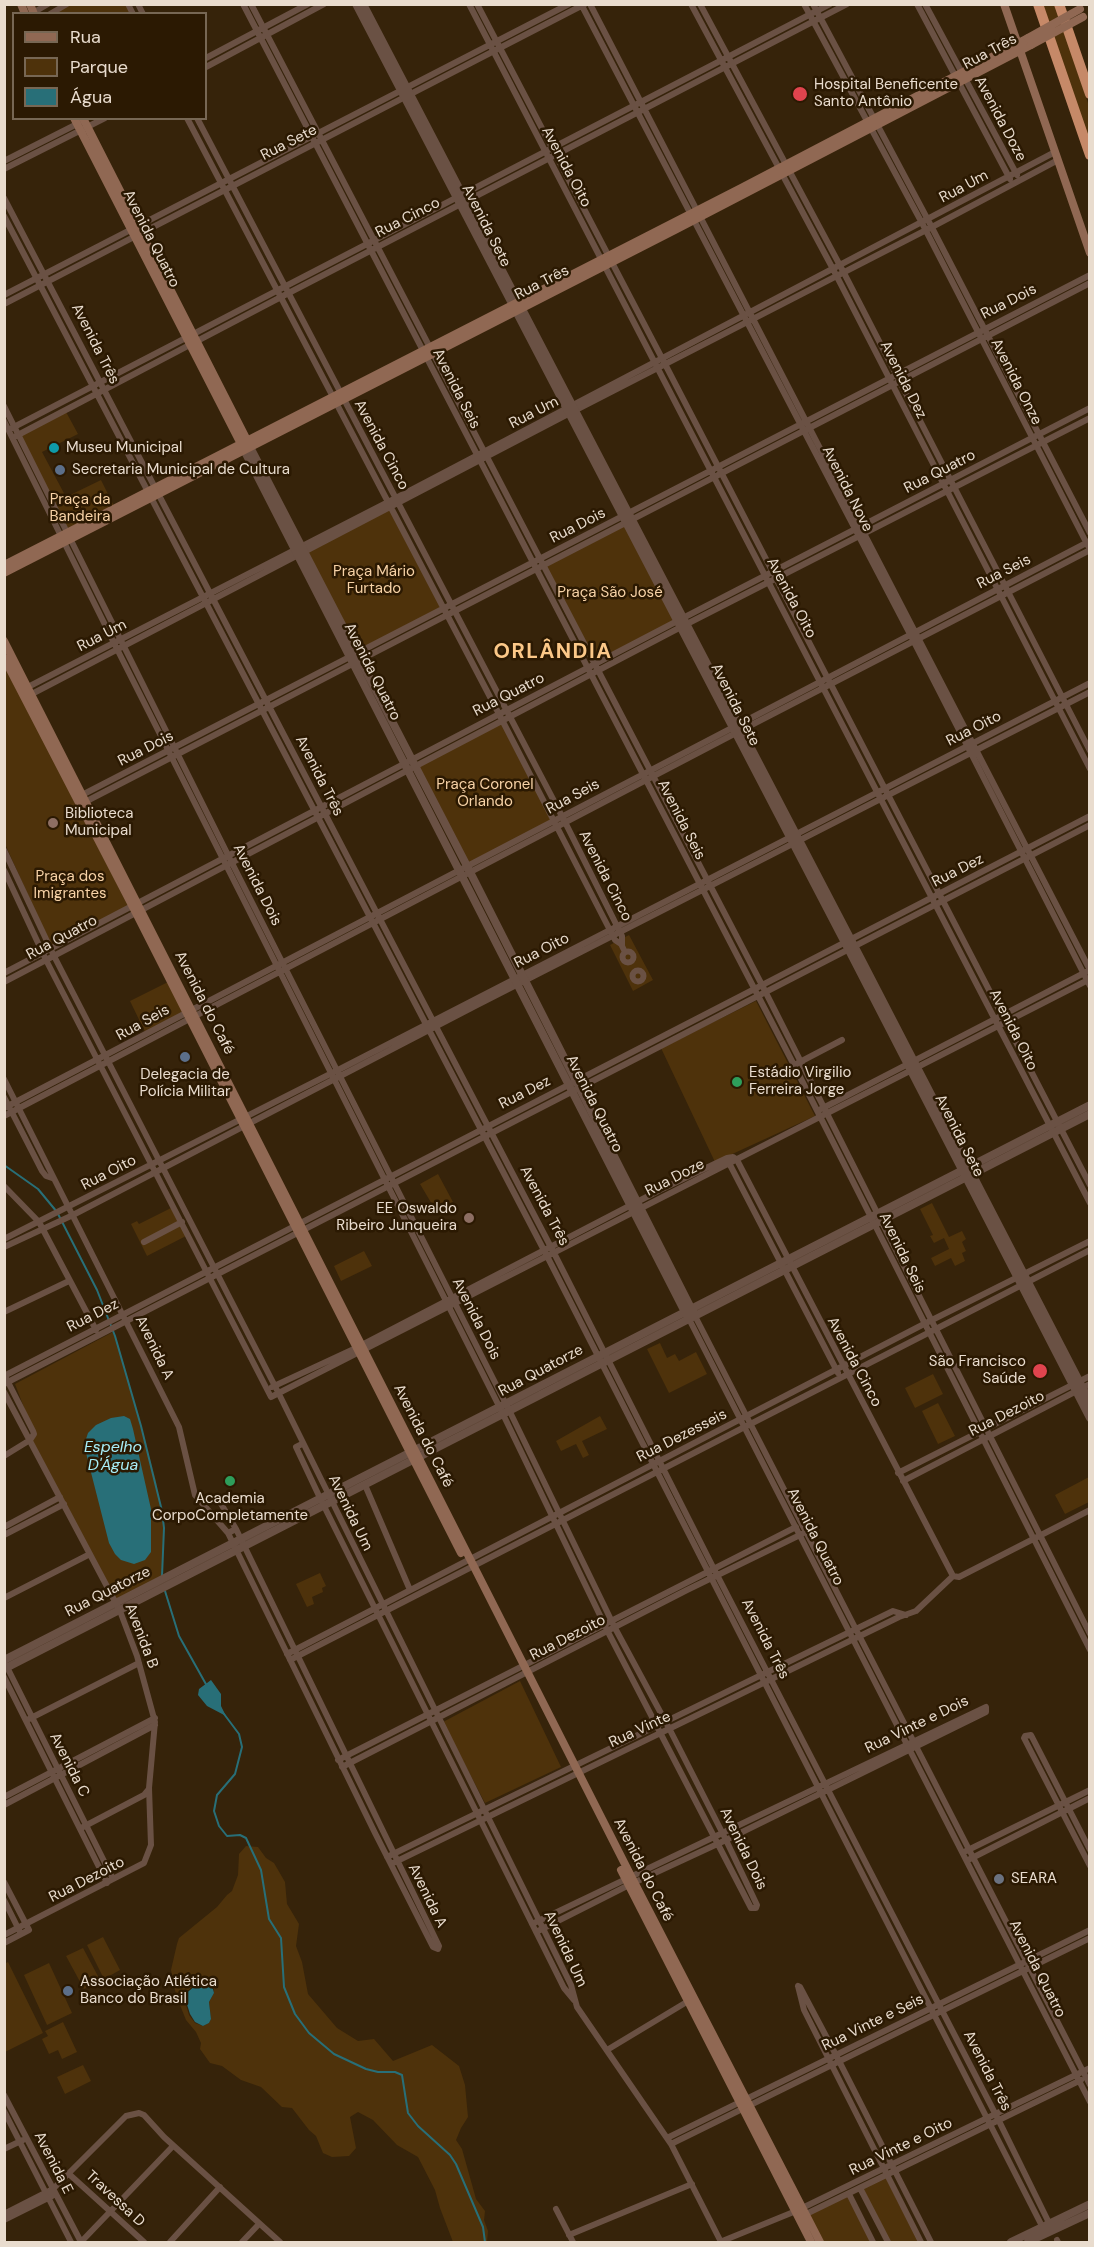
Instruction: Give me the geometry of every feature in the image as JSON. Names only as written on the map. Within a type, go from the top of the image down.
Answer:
[{"type":"highway","points":[[1038,4],[1089,155]]},
{"type":"highway","points":[[1059,4],[1089,94]]},
{"type":"main road","points":[[21,4],[31,11]]},
{"type":"main road","points":[[1004,4],[1089,253]]},
{"type":"main road","name":"Rua Três","points":[[4,573],[338,397],[1030,42],[1084,13],[1089,4]]},
{"type":"main road","name":"Avenida Quatro","points":[[82,123],[246,445]]},
{"type":"main road","name":"Rua Três","points":[[4,565],[67,538]]},
{"type":"main road","name":"Avenida do Café","points":[[4,642],[26,692],[690,2000],[801,2213],[820,2242]]},
{"type":"main road","name":"Avenida do Café","points":[[4,658],[26,692]]},
{"type":"main road","name":"Avenida do Café","points":[[801,2213],[811,2242]]},
{"type":"street","points":[[31,11],[48,4]]},
{"type":"street","points":[[53,12],[67,4]]},
{"type":"street","name":"Avenida Seis","points":[[243,4],[262,33],[297,101],[313,140],[371,250],[486,454],[597,667],[701,886],[798,1063],[876,1219],[928,1332],[983,1431]]},
{"type":"street","name":"Avenida Seis","points":[[251,4],[262,33]]},
{"type":"street","points":[[207,58],[324,4]]},
{"type":"street","name":"Avenida Sete","points":[[356,4],[406,93],[1022,1279],[1089,1402]]},
{"type":"street","name":"Avenida Sete","points":[[363,4],[406,93]]},
{"type":"street","name":"Avenida Oito","points":[[469,4],[493,43],[500,49],[556,156],[712,474],[765,575],[772,580],[829,680],[881,790]]},
{"type":"street","name":"Avenida Oito","points":[[477,4],[493,43],[493,52],[549,160],[664,361],[772,571],[772,580],[822,684],[941,898],[1005,1022],[1089,1203]]},
{"type":"street","name":"Rua Sete","points":[[406,93],[493,43],[570,4]]},
{"type":"street","name":"Avenida Nove","points":[[590,4],[645,110],[743,316],[862,529],[914,636],[1087,971],[1088,982]]},
{"type":"street","name":"Avenida Dez","points":[[691,4],[724,59]]},
{"type":"street","name":"Avenida Dez","points":[[700,4],[728,67],[892,376],[1089,769]]},
{"type":"street","name":"Avenida Onze","points":[[804,4],[873,123]]},
{"type":"street","name":"Avenida Onze","points":[[813,4],[929,229],[977,333],[1089,546]]},
{"type":"street","name":"Rua Cinco","points":[[322,271],[378,247],[462,200],[492,180],[830,4]]},
{"type":"street","name":"Rua Cinco","points":[[16,436],[105,389],[224,318],[249,309],[287,290],[368,243],[495,187],[847,4]]},
{"type":"street","name":"Avenida Doze","points":[[917,4],[933,27],[1013,185]]},
{"type":"street","name":"Avenida Doze","points":[[926,4],[933,27]]},
{"type":"street","points":[[207,66],[307,5],[310,12]]},
{"type":"street","name":"Rua Sete","points":[[7,298],[39,282],[49,281],[79,267],[166,212],[223,187],[406,93],[500,49],[583,5]]},
{"type":"street","name":"Avenida Nove","points":[[583,5],[638,114],[754,319],[803,423]]},
{"type":"street","points":[[766,38],[769,45]]},
{"type":"street","name":"Avenida Doze","points":[[960,78],[1020,181]]},
{"type":"street","name":"Avenida Seis","points":[[297,101],[320,137],[378,247],[478,458],[590,671],[709,882],[760,991]]},
{"type":"street","name":"Avenida Cinco","points":[[188,120],[279,293],[397,501],[507,710],[618,929],[622,945]]},
{"type":"street","name":"Avenida Cinco","points":[[198,120],[287,290],[390,505],[611,933],[622,945]]},
{"type":"street","points":[[4,161],[82,123]]},
{"type":"street","points":[[4,169],[82,123]]},
{"type":"street","points":[[587,130],[591,138]]},
{"type":"street","points":[[202,146],[209,142]]},
{"type":"street","name":"Rua Um","points":[[26,692],[390,505],[657,365],[750,312],[1016,173],[1057,156]]},
{"type":"street","name":"Rua Um","points":[[664,361],[747,323],[929,229],[1013,185],[1057,156]]},
{"type":"street","points":[[492,180],[495,187]]},
{"type":"street","name":"Rua Sete","points":[[39,282],[45,275],[75,260],[170,219],[223,187]]},
{"type":"street","points":[[343,196],[350,193]]},
{"type":"street","name":"Avenida Três","points":[[4,198],[105,389],[205,600],[260,707],[320,812]]},
{"type":"street","points":[[192,199],[195,206]]},
{"type":"street","points":[[166,212],[170,219]]},
{"type":"street","name":"Avenida Três","points":[[4,216],[97,393],[212,596],[375,918],[553,1249],[604,1358],[711,1570],[711,1579],[989,2121],[1048,2229]]},
{"type":"street","name":"Avenida Onze","points":[[929,229],[988,336],[1089,533]]},
{"type":"street","points":[[75,260],[79,267]]},
{"type":"street","name":"Rua Dois","points":[[82,800],[168,751],[268,703],[535,566],[544,565],[803,423],[1089,275]]},
{"type":"street","name":"Rua Dois","points":[[719,470],[807,430],[1089,283]]},
{"type":"street","name":"Rua Cinco","points":[[12,428],[100,381],[191,339],[228,325],[249,309]]},
{"type":"street","points":[[224,318],[228,325]]},
{"type":"street","name":"Avenida Dois","points":[[4,406],[12,428],[67,538],[124,643],[175,748],[175,756],[336,1075],[395,1184],[454,1301],[558,1519],[612,1621],[612,1630],[661,1730],[751,1908],[754,1909],[757,1905],[726,1840],[670,1730],[612,1630],[605,1625],[558,1519]]},
{"type":"street","name":"Rua Quatro","points":[[681,623],[772,580],[862,529],[1089,408]]},
{"type":"street","name":"Rua Quatro","points":[[948,485],[1089,418]]},
{"type":"street","name":"Avenida Dois","points":[[4,421],[12,428]]},
{"type":"street","name":"Avenida Nove","points":[[807,430],[855,533],[914,636]]},
{"type":"street","name":"Avenida Quatro","points":[[246,445],[743,1418],[802,1524],[853,1631],[852,1640],[970,1859],[1082,2076],[1089,2085]]},
{"type":"street","name":"Avenida Dez","points":[[948,485],[1005,585],[1089,751]]},
{"type":"street","name":"Rua Dois","points":[[535,566],[540,558],[627,518]]},
{"type":"street","name":"Rua Quatro","points":[[409,765],[503,721],[772,571],[855,533]]},
{"type":"street","name":"Avenida Dois","points":[[67,538],[116,647],[168,751],[175,756]]},
{"type":"street","name":"Rua Seis","points":[[465,872],[562,816],[648,775],[914,636],[1005,585],[1089,546]]},
{"type":"street","name":"Rua Seis","points":[[914,636],[1001,596],[1089,546]]},
{"type":"street","name":"Rua Quatro","points":[[4,973],[228,861],[409,765],[499,714],[590,671]]},
{"type":"street","name":"Rua Oito","points":[[794,840],[881,790],[1089,683]]},
{"type":"street","name":"Rua Oito","points":[[4,1247],[51,1220],[61,1211],[336,1075],[701,886],[885,797],[1089,692]]},
{"type":"street","name":"Rua Dois","points":[[82,800],[175,756],[260,707]]},
{"type":"street","name":"Rua Seis","points":[[4,1116],[8,1109],[100,1064],[375,918],[566,824],[648,775]]},
{"type":"street","name":"Avenida Oito","points":[[885,797],[933,901],[994,1019],[1089,1185]]},
{"type":"street","name":"Rua Dez","points":[[1026,854],[1089,816]]},
{"type":"street","name":"Rua Dez","points":[[6,1383],[211,1279],[384,1180],[488,1126],[573,1086],[933,901],[1089,825]]},
{"type":"street","name":"Avenida Um","points":[[4,850],[155,1163]]},
{"type":"street","name":"Avenida Um","points":[[4,870],[46,960],[100,1064],[214,1267],[275,1386],[376,1612],[480,1821],[589,2027],[672,2144],[721,2242]]},
{"type":"street","name":"Rua Quatro","points":[[4,982],[137,908]]},
{"type":"street","points":[[622,945],[625,952],[622,956],[623,960],[631,962],[635,971]]},
{"type":"street","name":"Rua Doze","points":[[912,1066],[1001,1015],[1087,971]]},
{"type":"street","name":"Rua Doze","points":[[272,1397],[545,1253],[732,1160],[912,1066],[1088,982]]},
{"type":"street","points":[[73,1011],[80,1007]]},
{"type":"street","name":"Avenida Três","points":[[431,1025],[481,1130],[545,1253],[604,1358]]},
{"type":"street","points":[[798,1063],[842,1040]]},
{"type":"street","name":"Avenida Dois","points":[[336,1075],[388,1188],[447,1304],[505,1410]]},
{"type":"street","name":"Avenida A","points":[[4,1079],[52,1178],[73,1215],[120,1316],[181,1432],[194,1492],[228,1533],[338,1760],[391,1856]]},
{"type":"street","name":"Rua Dez","points":[[4,1376],[214,1267],[388,1188],[492,1133],[573,1086]]},
{"type":"street","name":"Avenida A","points":[[4,1097],[8,1109],[42,1171],[46,1176],[52,1178]]},
{"type":"street","name":"Rua Quatorze","points":[[5,1665],[968,1173],[1055,1127],[1089,1105]]},
{"type":"street","name":"Rua Quatorze","points":[[1055,1127],[1089,1114]]},
{"type":"street","name":"Rua Oito","points":[[51,1220],[73,1215],[159,1170],[245,1120]]},
{"type":"street","name":"Avenida Cinco","points":[[732,1160],[840,1378]]},
{"type":"street","name":"Avenida Um","points":[[159,1170],[182,1222],[266,1390],[272,1397]]},
{"type":"street","points":[[4,1186],[41,1225],[99,1336]]},
{"type":"street","name":"Avenida Seis","points":[[876,1219],[931,1320],[986,1438],[1089,1634]]},
{"type":"street","points":[[144,1242],[182,1222]]},
{"type":"street","name":"Rua Oito","points":[[4,1239],[41,1225]]},
{"type":"street","name":"Rua Dezesseis","points":[[289,1657],[294,1650],[376,1612],[840,1378],[928,1332],[1089,1241]]},
{"type":"street","name":"Rua Dezesseis","points":[[558,1519],[657,1463],[931,1320],[1089,1250]]},
{"type":"street","name":"Avenida Cinco","points":[[786,1265],[843,1366],[954,1577]]},
{"type":"street","points":[[4,1312],[69,1281]]},
{"type":"street","name":"Rua Doze","points":[[266,1390],[361,1349]]},
{"type":"street","name":"Avenida B","points":[[4,1376],[33,1431],[30,1440]]},
{"type":"street","name":"Rua Dezoito","points":[[903,1481],[1080,1386],[1089,1376]]},
{"type":"street","name":"Avenida Sete","points":[[1080,1386],[1089,1418]]},
{"type":"street","name":"Rua Dezoito","points":[[898,1473],[1080,1386]]},
{"type":"street","name":"Avenida B","points":[[4,1392],[118,1607],[139,1663],[155,1722],[150,1788]]},
{"type":"street","name":"Avenida Quatro","points":[[747,1425],[799,1536],[853,1631],[860,1636],[915,1743],[966,1852]]},
{"type":"street","points":[[4,1456],[30,1440]]},
{"type":"street","name":"Rua Quatorze","points":[[326,1500],[364,1485],[414,1455]]},
{"type":"street","points":[[364,1485],[410,1590]]},
{"type":"street","points":[[4,1527],[60,1497]]},
{"type":"street","name":"Avenida A","points":[[201,1502],[217,1497],[236,1529],[350,1764],[394,1863],[433,1947],[438,1949],[439,1946],[394,1863]]},
{"type":"street","name":"Avenida Um","points":[[326,1500],[384,1608],[484,1810],[535,1923]]},
{"type":"street","points":[[4,1535],[64,1504]]},
{"type":"street","points":[[954,1577],[1089,1510]]},
{"type":"street","name":"Rua Dezoito","points":[[342,1767],[438,1719],[612,1621],[802,1524]]},
{"type":"street","points":[[228,1533],[236,1529]]},
{"type":"street","name":"Rua Dezoito","points":[[338,1760],[434,1711],[612,1630],[806,1532]]},
{"type":"street","name":"Avenida Seis","points":[[1037,1536],[1070,1613],[1089,1650]]},
{"type":"street","points":[[4,1598],[90,1554]]},
{"type":"street","name":"Rua Dezesseis","points":[[384,1608],[410,1590],[469,1564]]},
{"type":"street","name":"Avenida Três","points":[[711,1570],[718,1575],[941,2007],[997,2117],[1048,2229]]},
{"type":"street","name":"Rua Vinte","points":[[391,1856],[476,1813],[661,1730],[670,1730],[860,1636],[916,1611],[954,1577]]},
{"type":"street","name":"Rua Vinte","points":[[661,1730],[666,1723],[893,1611],[902,1616]]},
{"type":"street","name":"Rua Dezesseis","points":[[289,1657],[298,1656],[376,1612]]},
{"type":"street","points":[[29,1719],[139,1663]]},
{"type":"street","name":"Avenida C","points":[[5,1665],[29,1719],[110,1881]]},
{"type":"street","name":"Avenida C","points":[[4,1677],[29,1719]]},
{"type":"street","name":"Rua Vinte e Dois","points":[[535,1923],[630,1880],[718,1844],[828,1790],[915,1743],[986,1707],[987,1712],[915,1743]]},
{"type":"street","points":[[4,1805],[56,1774],[155,1722]]},
{"type":"street","points":[[1089,1850],[1031,1735],[1028,1735],[1024,1738],[1089,1866]]},
{"type":"street","name":"Rua Vinte e Dois","points":[[539,1930],[715,1836],[825,1783],[908,1747]]},
{"type":"street","name":"Rua Vinte","points":[[394,1863],[480,1821],[574,1770]]},
{"type":"street","points":[[4,1797],[56,1774]]},
{"type":"street","points":[[83,1827],[144,1795],[150,1788]]},
{"type":"street","name":"Rua Dezoito","points":[[4,1943],[27,1927],[140,1866],[148,1857],[151,1836],[150,1788]]},
{"type":"street","points":[[970,1859],[1062,1812],[1089,1790]]},
{"type":"street","points":[[966,1852],[1059,1805],[1068,1805],[1089,1798]]},
{"type":"street","points":[[4,1882],[27,1927]]},
{"type":"street","points":[[4,1900],[20,1931]]},
{"type":"street","name":"Rua Vinte e Seis","points":[[1025,1966],[1089,1930]]},
{"type":"street","name":"Rua Dezoito","points":[[4,1935],[20,1931]]},
{"type":"street","name":"Rua Vinte e Seis","points":[[672,2144],[828,2058],[931,2008],[941,2007],[1089,1938]]},
{"type":"street","points":[[921,2242],[801,2003],[799,1986],[931,2242]]},
{"type":"street","points":[[607,2050],[690,2000]]},
{"type":"street","name":"Rua Vinte e Seis","points":[[667,2138],[832,2066],[935,2014],[941,2007]]},
{"type":"street","name":"Rua Vinte e Oito","points":[[801,2213],[884,2169],[894,2168],[1082,2076],[1089,2068]]},
{"type":"street","name":"Avenida Quatro","points":[[1082,2076],[1089,2102]]},
{"type":"street","name":"Avenida E","points":[[4,2095],[81,2242]]},
{"type":"street","name":"Avenida E","points":[[4,2111],[71,2242]]},
{"type":"street","points":[[4,2214],[55,2192],[69,2174],[126,2116],[139,2113],[144,2115],[173,2146],[280,2242]]},
{"type":"street","points":[[4,2149],[27,2138]]},
{"type":"street","points":[[81,2242],[173,2146]]},
{"type":"street","name":"Rua Vinte e Oito","points":[[721,2242],[849,2194],[888,2176],[894,2168]]},
{"type":"street","name":"Travessa D","points":[[69,2174],[144,2242]]},
{"type":"street","points":[[569,2235],[692,2184]]},
{"type":"street","points":[[170,2242],[220,2187]]},
{"type":"street","points":[[860,2188],[888,2242]]},
{"type":"street","points":[[849,2194],[873,2242]]},
{"type":"street","points":[[4,2220],[47,2195]]},
{"type":"street","points":[[1028,2242],[1089,2204]]},
{"type":"street","points":[[556,2209],[573,2242]]},
{"type":"street","points":[[1011,2242],[1089,2212]]},
{"type":"street","points":[[242,2242],[259,2224]]},
{"type":"green space","points":[[67,4],[128,5],[132,12],[53,12]]},
{"type":"green space","points":[[1042,5],[1055,5],[1089,106],[1089,144]]},
{"type":"green space","name":"Praça da Bandeira","points":[[65,410],[78,434],[42,452],[66,497],[101,480],[115,508],[68,532],[20,434]]},
{"type":"green space","name":"Praça Mário Furtado","points":[[391,508],[444,608],[357,653],[305,552]]},
{"type":"green space","name":"Praça São José","points":[[625,523],[676,621],[596,664],[544,565]]},
{"type":"green space","name":"Praça dos Imigrantes","points":[[4,662],[128,906],[51,946],[5,844]]},
{"type":"green space","name":"Praça Coronel Orlando","points":[[503,721],[554,821],[467,866],[415,767]]},
{"type":"green space","points":[[629,935],[653,980],[633,991],[610,945]]},
{"type":"green space","points":[[170,981],[187,1012],[146,1034],[130,1001]]},
{"type":"green space","name":"Estádio Virgilio Ferreira Jorge","points":[[756,1001],[815,1116],[715,1162],[661,1048]]},
{"type":"green space","points":[[438,1174],[453,1202],[436,1211],[420,1184]]},
{"type":"green space","points":[[932,1203],[949,1237],[962,1231],[966,1239],[962,1242],[966,1251],[962,1253],[965,1261],[955,1266],[951,1258],[935,1266],[931,1258],[949,1249],[944,1238],[934,1243],[930,1236],[933,1235],[920,1209]]},
{"type":"green space","points":[[173,1207],[188,1235],[147,1256],[131,1224],[137,1221],[139,1224]]},
{"type":"green space","points":[[364,1251],[372,1266],[341,1281],[334,1266]]},
{"type":"green space","points":[[113,1332],[156,1481],[164,1528],[162,1579],[116,1602],[31,1440],[33,1431],[15,1384]]},
{"type":"green space","points":[[660,1343],[667,1358],[675,1354],[679,1361],[696,1352],[707,1374],[669,1393],[647,1349]]},
{"type":"green space","points":[[933,1374],[943,1394],[915,1408],[905,1388]]},
{"type":"green space","points":[[938,1403],[955,1436],[938,1444],[922,1411]]},
{"type":"green space","points":[[600,1416],[607,1429],[582,1441],[589,1455],[583,1458],[576,1444],[561,1451],[556,1441]]},
{"type":"green space","points":[[1089,1477],[1089,1502],[1065,1514],[1055,1495]]},
{"type":"green space","points":[[320,1573],[326,1586],[322,1588],[323,1592],[312,1597],[314,1604],[307,1607],[296,1584]]},
{"type":"green space","points":[[520,1681],[561,1767],[485,1803],[443,1722]]},
{"type":"green space","points":[[246,1846],[258,1847],[266,1858],[274,1863],[285,1882],[287,1904],[299,1924],[296,1946],[302,1962],[308,1994],[337,2028],[358,2041],[374,2039],[393,2061],[432,2045],[459,2066],[465,2085],[468,2117],[456,2140],[462,2149],[476,2199],[485,2211],[487,2242],[453,2242],[435,2190],[418,2157],[397,2145],[373,2120],[358,2112],[350,2117],[356,2148],[349,2156],[332,2157],[323,2153],[316,2136],[292,2108],[282,2107],[261,2087],[241,2080],[222,2066],[210,2063],[200,2049],[201,2043],[196,2032],[186,2020],[176,1995],[171,1970],[179,1938],[217,1907],[232,1891],[238,1875],[239,1854]],"holes":[[[207,1984],[214,1989],[209,2002],[211,2019],[209,2023],[203,2026],[195,2023],[189,2015],[183,1995],[194,1985]]]},
{"type":"green space","points":[[103,1937],[120,1970],[104,1979],[87,1945]]},
{"type":"green space","points":[[83,1948],[100,1980],[84,1989],[66,1956]]},
{"type":"green space","points":[[8,1962],[43,2033],[5,2052],[4,1964]]},
{"type":"green space","points":[[49,1963],[72,2013],[47,2025],[24,1975]]},
{"type":"green space","points":[[63,2022],[77,2052],[62,2059],[58,2050],[49,2054],[42,2039],[48,2036],[45,2031]]},
{"type":"green space","points":[[83,2065],[91,2081],[65,2094],[57,2077]]},
{"type":"green space","points":[[888,2176],[921,2242],[888,2242],[860,2188]]},
{"type":"green space","points":[[849,2194],[873,2242],[820,2242],[806,2214]]},
{"type":"water","name":"Espelho D'Água","points":[[124,1416],[130,1419],[133,1429],[151,1509],[151,1552],[145,1560],[134,1564],[121,1560],[109,1543],[84,1445],[88,1433],[96,1425],[111,1418]]},
{"type":"water","points":[[211,1680],[221,1694],[221,1706],[226,1716],[207,1706],[198,1695],[199,1689]]},
{"type":"water","points":[[207,1984],[214,1993],[209,2002],[211,2019],[203,2026],[195,2022],[190,2014],[184,1995],[195,1986]]},
{"type":"waterway","points":[[4,1165],[38,1189],[57,1212],[97,1290],[115,1336],[162,1511],[164,1528],[162,1576]]},
{"type":"waterway","points":[[165,1591],[179,1636],[207,1686]]},
{"type":"waterway","points":[[224,1714],[239,1734],[242,1747],[235,1774],[217,1795],[214,1811],[219,1826],[227,1836],[240,1835],[246,1838],[261,1870],[269,1919],[281,1938],[284,1987],[295,2014],[309,2033],[334,2054],[366,2069],[395,2072],[402,2075],[408,2113],[456,2164],[483,2227],[485,2242]]},
{"type":"place","name":"Hospital Beneficente Santo Antônio","points":[[800,94]]},
{"type":"place","name":"Museu Municipal","points":[[54,448]]},
{"type":"place","name":"Secretaria Municipal de Cultura","points":[[60,470]]},
{"type":"place","name":"Biblioteca Municipal","points":[[53,823]]},
{"type":"place","name":"Delegacia de Polícia Militar","points":[[185,1057]]},
{"type":"place","name":"Estádio Virgilio Ferreira Jorge","points":[[737,1082]]},
{"type":"place","name":"EE Oswaldo Ribeiro Junqueira","points":[[469,1218]]},
{"type":"place","name":"São Francisco Saúde","points":[[1040,1371]]},
{"type":"place","name":"Academia CorpoCompletamente","points":[[230,1481]]},
{"type":"place","name":"SEARA","points":[[999,1879]]},
{"type":"place","name":"Associação Atlética Banco do Brasil","points":[[68,1991]]},
{"type":"district","name":"ORLÂNDIA","points":[[553,652]]}]
